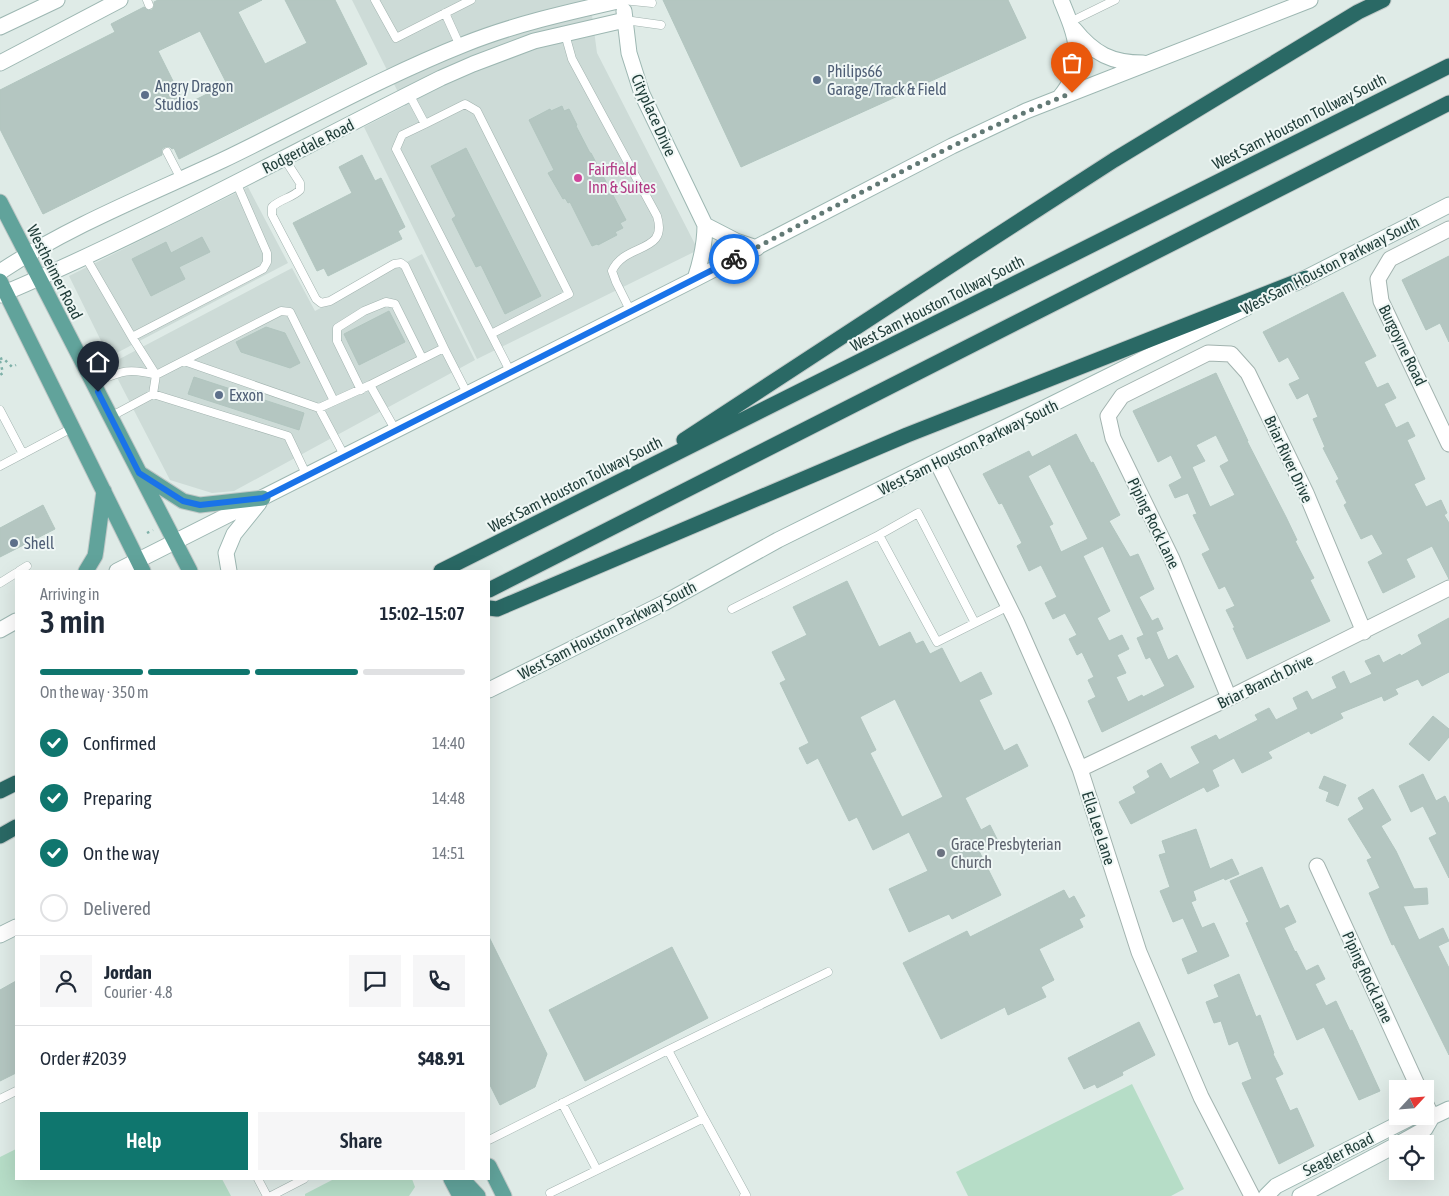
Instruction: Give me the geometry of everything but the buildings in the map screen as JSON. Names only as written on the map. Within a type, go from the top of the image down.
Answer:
[{"type":"highway","points":[[627,478],[1114,160],[1358,12],[1383,0]]},
{"type":"highway","name":"West Sam Houston Tollway South","points":[[443,570],[1449,66]]},
{"type":"highway","points":[[490,589],[1449,103]]},
{"type":"highway","points":[[490,608],[497,609],[907,434],[1306,278]]},
{"type":"highway","points":[[0,791],[15,784]]},
{"type":"highway","points":[[0,836],[15,828]]},
{"type":"main road","name":"Westheimer Road","points":[[0,202],[189,570]]},
{"type":"main road","points":[[2,290],[141,566]]},
{"type":"main road","points":[[139,473],[183,501],[200,505],[263,498]]},
{"type":"main road","points":[[87,570],[95,556],[104,491]]},
{"type":"main road","points":[[490,1168],[504,1196]]},
{"type":"main road","points":[[452,1180],[460,1196]]},
{"type":"main road","points":[[463,1180],[478,1196]]},
{"type":"street","points":[[1,24],[57,0]]},
{"type":"street","points":[[0,63],[120,0]]},
{"type":"street","name":"Cityplace Drive","points":[[622,0],[629,53],[642,94],[705,225],[702,258],[695,280]]},
{"type":"street","name":"Rodgerdale Road","points":[[0,272],[26,254],[80,226],[224,159],[398,72],[460,46],[528,22],[622,0]]},
{"type":"street","points":[[1059,98],[1068,88],[1074,76],[1077,62],[1077,49],[1072,26],[1061,0]]},
{"type":"street","points":[[122,570],[141,566],[175,542],[695,280],[952,146],[1026,111],[1301,2]]},
{"type":"street","name":"Rodgerdale Road","points":[[2,290],[39,279],[409,94],[473,64],[534,41],[625,20]]},
{"type":"street","points":[[1072,26],[1093,50],[1108,58],[1126,63],[1144,63],[1162,58]]},
{"type":"street","points":[[398,72],[409,94]]},
{"type":"street","points":[[224,159],[236,182]]},
{"type":"street","name":"West Sam Houston Parkway South","points":[[490,690],[664,603],[778,540],[1449,205]]},
{"type":"street","points":[[705,225],[736,242],[757,248]]},
{"type":"street","name":"Burgoyne Road","points":[[1449,229],[1390,259],[1378,279],[1381,301],[1449,444]]},
{"type":"street","name":"Briar River Drive","points":[[1167,373],[1208,353],[1230,354],[1248,373],[1306,493],[1364,632]]},
{"type":"street","name":"Piping Rock Lane","points":[[1167,373],[1122,396],[1108,416],[1113,438],[1172,559],[1229,698]]},
{"type":"street","name":"Ella Lee Lane","points":[[937,462],[1009,606],[1061,723],[1080,769],[1139,952],[1202,1097],[1252,1196]]},
{"type":"street","points":[[229,570],[226,553],[234,534],[263,498]]},
{"type":"street","name":"Briar Branch Drive","points":[[1080,769],[1364,632],[1449,588]]},
{"type":"street","points":[[0,630],[15,622]]},
{"type":"street","name":"Piping Rock Lane","points":[[1317,866],[1415,1080]]},
{"type":"street","points":[[0,935],[15,928]]},
{"type":"street","name":"Seagler Road","points":[[1434,1114],[1449,1109]]},
{"type":"street","name":"Seagler Road","points":[[1266,1196],[1276,1186],[1396,1125]]},
{"type":"street","name":"Seagler Road","points":[[1414,1135],[1425,1129],[1426,1125]]},
{"type":"street","name":"Seagler Road","points":[[1300,1196],[1389,1149]]},
{"type":"lane","points":[[375,0],[396,38],[471,0]]},
{"type":"lane","points":[[622,0],[652,2]]},
{"type":"lane","points":[[1072,26],[1115,0]]},
{"type":"lane","points":[[445,13],[460,46]]},
{"type":"lane","points":[[625,20],[661,25]]},
{"type":"lane","points":[[565,34],[572,59],[657,216],[660,227],[660,234],[656,240],[622,257],[616,262],[612,271],[631,312]]},
{"type":"lane","points":[[409,94],[425,124]]},
{"type":"lane","points":[[491,334],[569,294],[477,111],[465,104],[402,135],[396,149],[511,373]]},
{"type":"lane","points":[[166,152],[181,179]]},
{"type":"lane","points":[[284,158],[300,183],[300,190],[272,206],[272,216],[316,299],[321,303],[330,301],[394,264],[401,263],[405,266],[468,395]]},
{"type":"lane","points":[[132,337],[263,269],[267,262],[267,253],[236,182]]},
{"type":"lane","points":[[85,256],[156,375],[153,394]]},
{"type":"lane","points":[[361,390],[337,341],[337,328],[364,311],[386,302],[395,304],[422,358]]},
{"type":"lane","points":[[93,383],[126,370],[139,370],[156,375],[286,310],[290,312],[334,401]]},
{"type":"lane","points":[[319,408],[361,390],[444,348]]},
{"type":"lane","points":[[184,361],[319,408],[345,457]]},
{"type":"lane","points":[[370,385],[396,431]]},
{"type":"lane","points":[[110,416],[153,394],[288,436],[307,476]]},
{"type":"lane","points":[[0,410],[23,454]]},
{"type":"lane","points":[[0,466],[72,428]]},
{"type":"lane","points":[[732,609],[918,513],[975,623]]},
{"type":"lane","points":[[879,534],[937,642],[1009,606]]},
{"type":"lane","points":[[21,570],[27,566]]},
{"type":"lane","points":[[0,583],[15,574]]},
{"type":"lane","points":[[490,1139],[828,972]]},
{"type":"lane","points":[[668,1050],[746,1195],[744,1196]]},
{"type":"lane","points":[[0,1099],[15,1092]]},
{"type":"lane","points":[[562,1103],[597,1170]]},
{"type":"lane","points":[[549,1195],[704,1118]]},
{"type":"lane","points":[[259,1180],[267,1196]]},
{"type":"lane","points":[[271,1196],[299,1180]]},
{"type":"path","points":[[0,375],[3,373],[0,360],[3,358],[12,367],[16,365]]},
{"type":"path","points":[[147,533],[153,530]]},
{"type":"shaded area","points":[[352,0],[590,0],[597,53],[698,250],[477,359],[364,127],[405,106]]},
{"type":"shaded area","points":[[248,187],[288,263],[109,357],[69,276]]},
{"type":"shaded area","points":[[422,254],[475,360],[234,491],[212,493],[170,480],[110,364],[292,268],[315,311]]},
{"type":"green space","points":[[1132,1084],[1184,1189],[1171,1196],[968,1196],[956,1172]]},
{"type":"green space","points":[[15,1150],[15,1180],[223,1180],[231,1196],[0,1196],[0,1157]]},
{"type":"green space","points":[[332,1180],[412,1180],[415,1187],[409,1196],[305,1196],[305,1194]]},
{"type":"way so far","points":[[734,259],[952,146],[1026,111],[1072,93]]},
{"type":"place","name":"Philips66 Garage/Track & Field","points":[[817,80]]},
{"type":"place","name":"Angry Dragon Studios","points":[[145,95]]},
{"type":"place","name":"Fairfield Inn & Suites","points":[[578,178]]},
{"type":"place","name":"Exxon","points":[[219,395]]},
{"type":"place","name":"Shell","points":[[14,543]]},
{"type":"place","name":"Grace Presbyterian Church","points":[[941,853]]},
{"type":"route","points":[[98,392],[139,473],[183,501],[200,505],[263,498],[734,259]]}]
